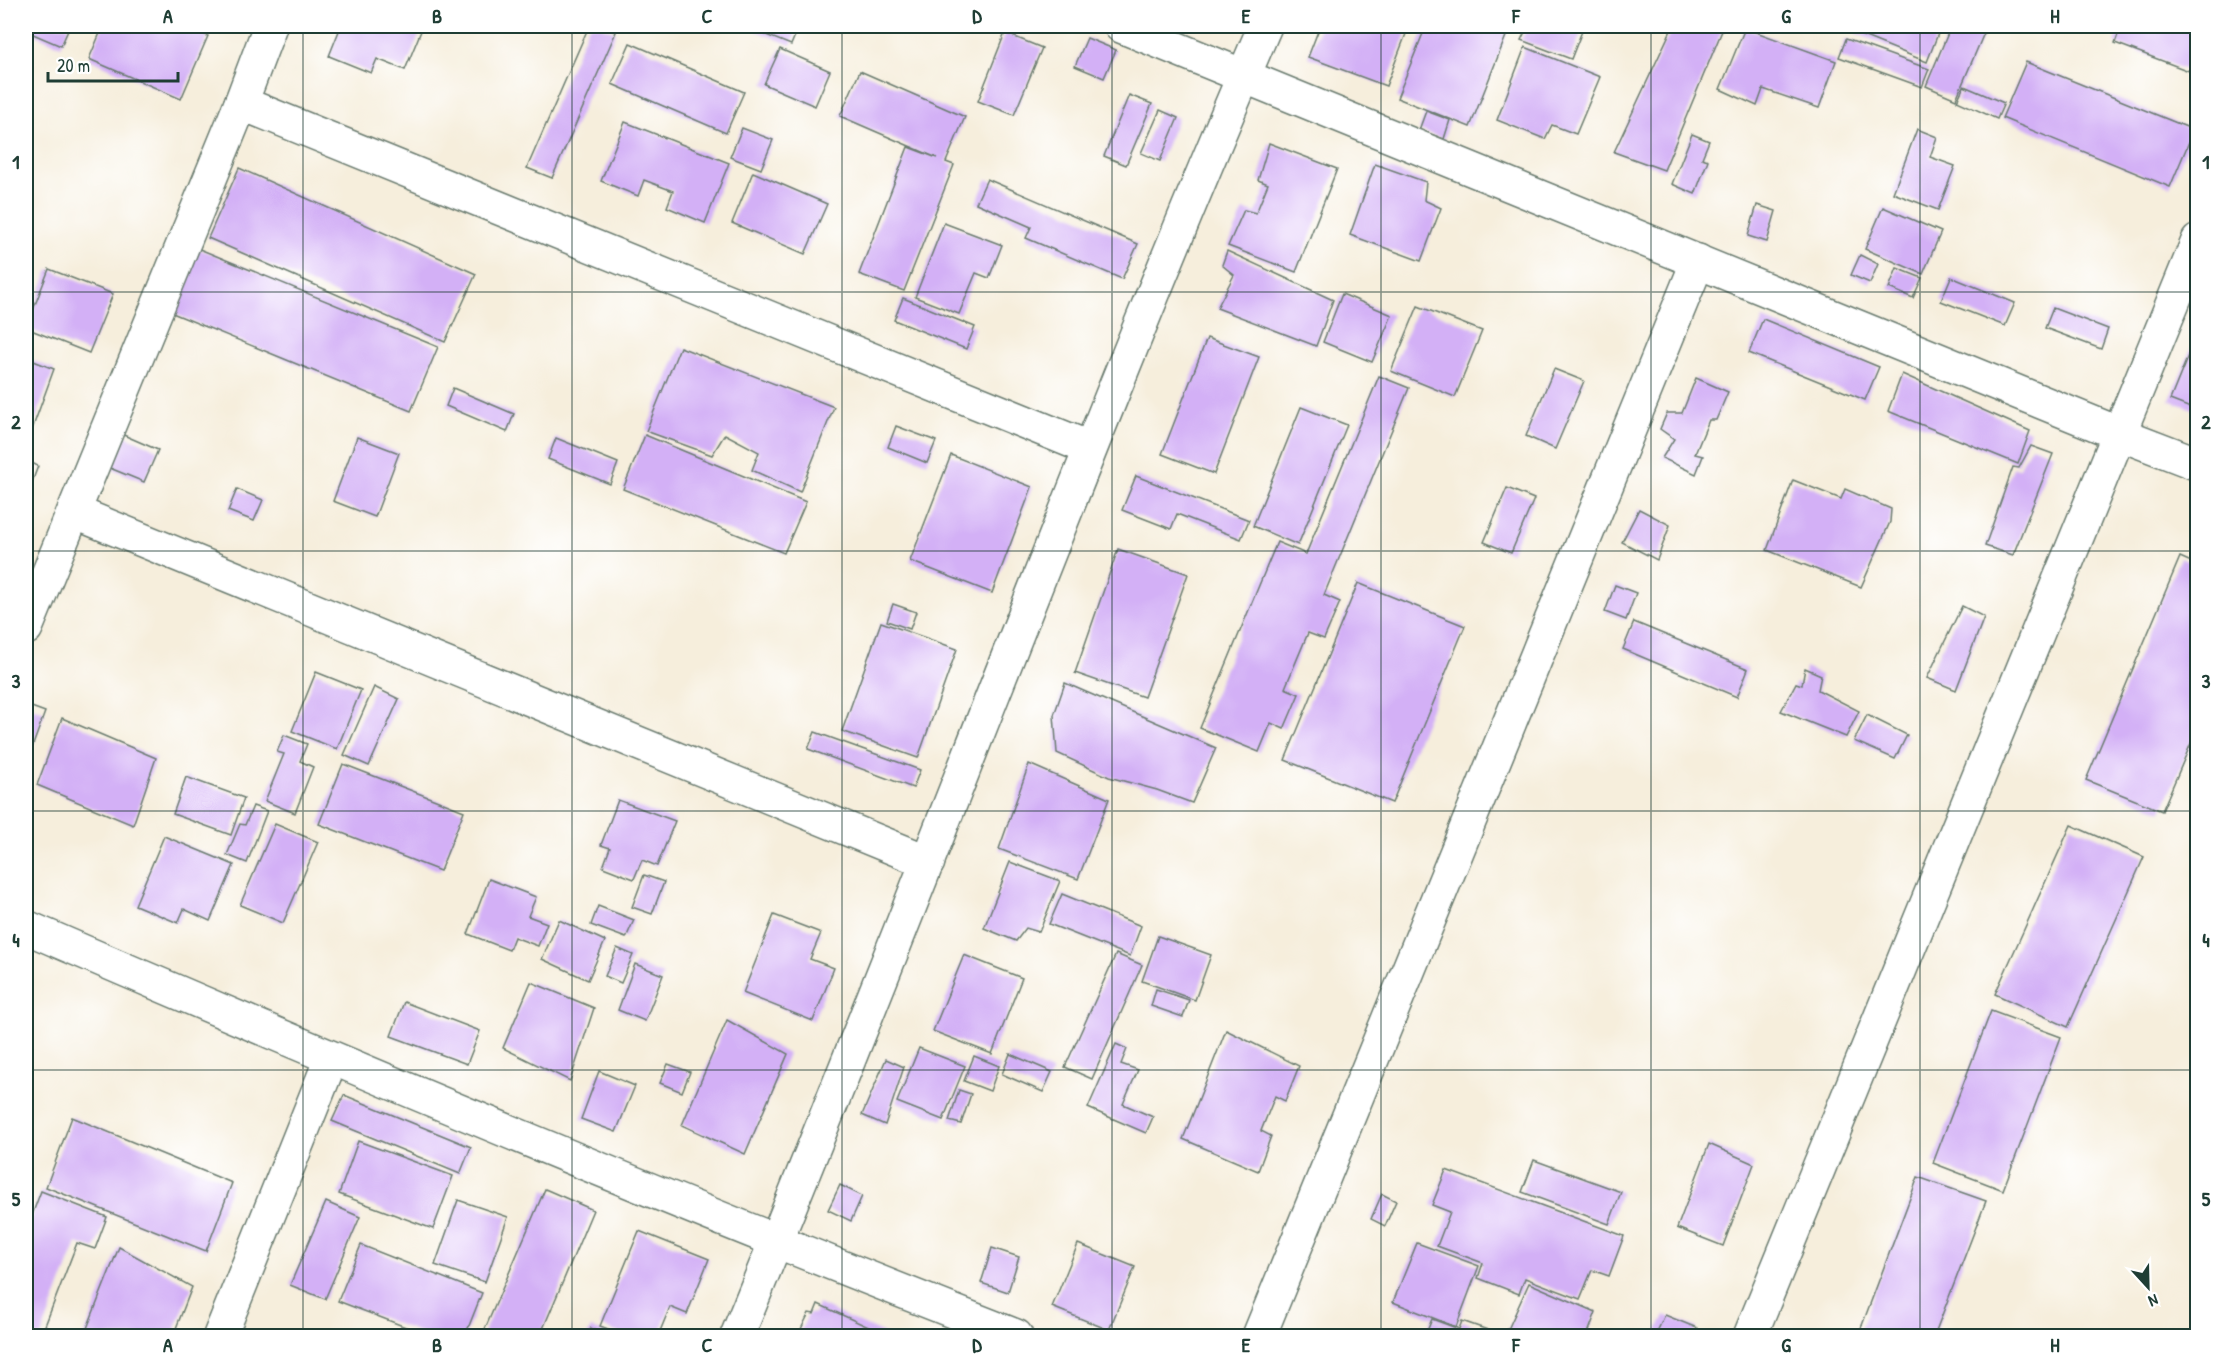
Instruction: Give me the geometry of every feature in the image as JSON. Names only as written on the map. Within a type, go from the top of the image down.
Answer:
[{"type":"street","points":[[26,628],[241,103],[270,26]]},
{"type":"street","points":[[1121,26],[2198,464]]},
{"type":"street","points":[[737,1336],[928,862],[1089,448],[1265,26]]},
{"type":"street","points":[[241,103],[1089,448]]},
{"type":"street","points":[[1750,1336],[2198,242]]},
{"type":"street","points":[[1259,1336],[1698,261]]},
{"type":"street","points":[[74,512],[928,862]]},
{"type":"street","points":[[26,927],[331,1059],[776,1242],[1016,1336]]},
{"type":"street","points":[[220,1336],[331,1059]]},
{"type":"building","points":[[26,26],[70,26],[61,46],[26,31]]},
{"type":"building","points":[[103,26],[184,26],[208,36],[181,99],[89,59]]},
{"type":"building","points":[[341,26],[423,26],[405,70],[377,59],[371,73],[329,56]]},
{"type":"building","points":[[589,26],[599,26],[616,32],[552,178],[527,168]]},
{"type":"building","points":[[744,26],[799,26],[791,45]]},
{"type":"building","points":[[1320,26],[1409,26],[1386,86],[1308,57]]},
{"type":"building","points":[[1426,26],[1510,26],[1470,127],[1397,98]]},
{"type":"building","points":[[1528,26],[1584,26],[1571,59],[1521,40]]},
{"type":"building","points":[[1673,26],[1724,26],[1664,170],[1614,152]]},
{"type":"building","points":[[1855,26],[1941,26],[1927,62],[1853,32]]},
{"type":"building","points":[[1951,26],[1987,26],[1956,99],[1926,86]]},
{"type":"building","points":[[2121,26],[2198,26],[2198,48],[2189,71],[2115,43]]},
{"type":"building","points":[[1745,28],[1836,61],[1819,108],[1763,89],[1757,106],[1720,89]]},
{"type":"building","points":[[1005,33],[1042,48],[1014,115],[978,101]]},
{"type":"building","points":[[1087,38],[1116,50],[1104,78],[1075,66]]},
{"type":"building","points":[[1846,39],[1929,69],[1922,87],[1839,57]]},
{"type":"building","points":[[630,43],[744,92],[726,133],[612,84]]},
{"type":"building","points":[[1525,47],[1600,77],[1576,134],[1552,125],[1545,139],[1497,120]]},
{"type":"building","points":[[780,49],[830,71],[815,106],[764,84]]},
{"type":"building","points":[[2026,62],[2194,130],[2170,187],[2002,118]]},
{"type":"building","points":[[860,71],[965,117],[946,162],[954,165],[904,291],[859,274],[908,147],[937,158],[840,116]]},
{"type":"building","points":[[1964,86],[2004,103],[1997,119],[1957,101]]},
{"type":"building","points":[[1129,95],[1152,104],[1126,165],[1104,156]]},
{"type":"building","points":[[1160,110],[1178,118],[1160,161],[1141,153]]},
{"type":"building","points":[[1426,111],[1450,120],[1444,139],[1419,130]]},
{"type":"building","points":[[625,122],[729,163],[705,223],[667,207],[673,191],[644,180],[638,196],[601,181]]},
{"type":"building","points":[[742,128],[773,140],[761,169],[730,157]]},
{"type":"building","points":[[1917,129],[1937,137],[1930,157],[1955,166],[1938,210],[1893,193]]},
{"type":"building","points":[[1692,134],[1709,141],[1702,158],[1708,160],[1695,194],[1672,184]]},
{"type":"building","points":[[1269,143],[1337,169],[1296,272],[1228,246],[1244,210],[1256,213],[1268,184],[1258,180]]},
{"type":"building","points":[[1375,164],[1426,182],[1424,200],[1441,208],[1421,261],[1350,235]]},
{"type":"building","points":[[239,168],[476,274],[445,342],[208,238]]},
{"type":"building","points":[[753,172],[827,204],[805,254],[732,223]]},
{"type":"building","points":[[987,179],[1138,244],[1122,279],[1026,238],[1031,227],[976,203]]},
{"type":"building","points":[[1757,205],[1776,211],[1767,242],[1748,236]]},
{"type":"building","points":[[1883,207],[1941,232],[1923,274],[1865,249]]},
{"type":"building","points":[[944,223],[1002,245],[989,278],[976,273],[959,314],[915,297]]},
{"type":"building","points":[[197,248],[438,347],[411,411],[170,312]]},
{"type":"building","points":[[1227,251],[1333,300],[1316,346],[1217,308],[1234,275],[1222,265]]},
{"type":"building","points":[[1860,255],[1878,264],[1870,283],[1851,275]]},
{"type":"building","points":[[1897,268],[1922,278],[1913,298],[1889,288]]},
{"type":"building","points":[[49,269],[113,294],[89,353],[26,328]]},
{"type":"building","points":[[1951,277],[2015,303],[2005,326],[1941,301]]},
{"type":"building","points":[[1342,294],[1392,315],[1372,362],[1323,342]]},
{"type":"building","points":[[903,298],[975,327],[966,349],[894,320]]},
{"type":"building","points":[[1418,306],[1482,331],[1455,397],[1391,371]]},
{"type":"building","points":[[2053,308],[2108,329],[2101,349],[2045,328]]},
{"type":"building","points":[[1763,319],[1879,367],[1865,400],[1749,353]]},
{"type":"building","points":[[2198,331],[2198,411],[2170,400]]},
{"type":"building","points":[[1207,338],[1259,357],[1214,474],[1162,454]]},
{"type":"building","points":[[680,347],[834,407],[800,492],[752,470],[759,452],[725,434],[712,455],[646,431]]},
{"type":"building","points":[[26,358],[54,369],[26,446]]},
{"type":"building","points":[[1554,369],[1584,381],[1555,449],[1526,436]]},
{"type":"building","points":[[1902,374],[2030,431],[2018,464],[1888,411]]},
{"type":"building","points":[[1379,376],[1409,388],[1324,595],[1340,602],[1324,639],[1308,633],[1285,688],[1299,694],[1284,729],[1271,723],[1259,752],[1200,728],[1277,542],[1306,554]]},
{"type":"building","points":[[1696,378],[1728,392],[1716,420],[1709,420],[1695,454],[1703,456],[1696,474],[1662,458],[1674,439],[1660,429],[1667,413],[1682,413]]},
{"type":"building","points":[[453,388],[514,414],[507,432],[446,406]]},
{"type":"building","points":[[1301,407],[1347,425],[1298,545],[1253,526]]},
{"type":"building","points":[[896,426],[936,441],[927,463],[888,447]]},
{"type":"building","points":[[119,433],[158,450],[144,482],[105,466]]},
{"type":"building","points":[[645,435],[806,502],[784,553],[623,489]]},
{"type":"building","points":[[357,437],[399,453],[375,517],[333,501]]},
{"type":"building","points":[[556,438],[618,463],[610,484],[548,459]]},
{"type":"building","points":[[2031,446],[2053,454],[2013,555],[1985,546],[2013,467],[2019,468]]},
{"type":"building","points":[[951,455],[1032,487],[992,593],[910,561]]},
{"type":"building","points":[[26,460],[38,466],[26,498]]},
{"type":"building","points":[[1136,476],[1249,520],[1241,539],[1177,514],[1171,529],[1122,510]]},
{"type":"building","points":[[1793,480],[1841,499],[1845,489],[1891,509],[1890,522],[1861,587],[1767,550]]},
{"type":"building","points":[[1507,488],[1534,499],[1511,553],[1484,542]]},
{"type":"building","points":[[237,489],[263,500],[254,521],[228,511]]},
{"type":"building","points":[[1639,509],[1670,525],[1657,560],[1622,542]]},
{"type":"building","points":[[1118,549],[1188,574],[1144,697],[1075,673]]},
{"type":"building","points":[[2180,557],[2198,565],[2198,727],[2162,811],[2086,780]]},
{"type":"building","points":[[1358,583],[1465,626],[1392,803],[1285,760]]},
{"type":"building","points":[[1615,585],[1636,593],[1626,620],[1605,612]]},
{"type":"building","points":[[893,604],[916,612],[910,629],[887,621]]},
{"type":"building","points":[[1962,606],[1984,617],[1956,690],[1927,678]]},
{"type":"building","points":[[881,622],[957,649],[918,758],[842,731]]},
{"type":"building","points":[[1634,622],[1748,669],[1737,697],[1623,649]]},
{"type":"building","points":[[1805,668],[1821,675],[1818,690],[1859,711],[1846,737],[1781,711],[1796,683],[1802,685]]},
{"type":"building","points":[[316,672],[361,690],[337,749],[292,731]]},
{"type":"building","points":[[1065,683],[1216,748],[1192,803],[1157,790],[1109,777],[1057,753],[1054,715]]},
{"type":"building","points":[[374,687],[399,699],[369,766],[344,755]]},
{"type":"building","points":[[26,705],[45,712],[26,764]]},
{"type":"building","points":[[1867,715],[1907,735],[1895,759],[1854,741]]},
{"type":"building","points":[[62,718],[156,758],[133,825],[37,785]]},
{"type":"building","points":[[815,732],[920,770],[913,788],[808,749]]},
{"type":"building","points":[[284,735],[307,744],[300,761],[313,767],[295,813],[265,801],[284,754],[277,752]]},
{"type":"building","points":[[343,764],[464,811],[440,871],[319,824]]},
{"type":"building","points":[[1029,764],[1109,799],[1078,879],[999,849]]},
{"type":"building","points":[[186,777],[244,798],[231,835],[173,814]]},
{"type":"building","points":[[618,800],[675,821],[657,866],[642,860],[634,879],[603,867],[610,848],[601,845]]},
{"type":"building","points":[[253,806],[267,811],[247,863],[227,855],[240,824],[245,825]]},
{"type":"building","points":[[275,824],[318,842],[283,923],[240,905]]},
{"type":"building","points":[[2071,825],[2144,857],[2068,1027],[1995,994]]},
{"type":"building","points":[[164,836],[234,865],[210,921],[184,909],[178,923],[135,905]]},
{"type":"building","points":[[1010,862],[1060,881],[1039,932],[1026,928],[1016,941],[984,928]]},
{"type":"building","points":[[644,875],[664,882],[652,914],[632,907]]},
{"type":"building","points":[[489,879],[536,897],[528,916],[547,923],[538,946],[514,937],[509,950],[468,934]]},
{"type":"building","points":[[1062,894],[1141,926],[1130,956],[1049,924]]},
{"type":"building","points":[[598,906],[634,920],[626,938],[591,925]]},
{"type":"building","points":[[774,915],[821,933],[810,959],[834,968],[813,1021],[743,993]]},
{"type":"building","points":[[559,920],[605,941],[588,980],[542,959]]},
{"type":"building","points":[[1158,936],[1211,955],[1195,1000],[1142,981]]},
{"type":"building","points":[[617,948],[633,955],[621,983],[605,976]]},
{"type":"building","points":[[1116,954],[1142,965],[1092,1079],[1065,1067]]},
{"type":"building","points":[[964,955],[1022,978],[992,1054],[933,1031]]},
{"type":"building","points":[[635,964],[663,975],[645,1021],[618,1010]]},
{"type":"building","points":[[531,982],[594,1008],[570,1081],[503,1048]]},
{"type":"building","points":[[1156,989],[1189,1000],[1183,1017],[1151,1006]]},
{"type":"building","points":[[404,1002],[480,1031],[467,1064],[391,1036]]},
{"type":"building","points":[[1991,1011],[2061,1037],[2003,1190],[1933,1163]]},
{"type":"building","points":[[727,1020],[788,1054],[745,1154],[682,1125]]},
{"type":"building","points":[[1226,1030],[1299,1066],[1285,1101],[1275,1096],[1261,1131],[1271,1136],[1258,1171],[1183,1139]]},
{"type":"building","points":[[1116,1044],[1127,1049],[1121,1064],[1138,1070],[1123,1104],[1153,1117],[1146,1133],[1088,1108]]},
{"type":"building","points":[[919,1048],[965,1066],[943,1120],[897,1102]]},
{"type":"building","points":[[1010,1054],[1052,1072],[1043,1092],[1002,1074]]},
{"type":"building","points":[[974,1056],[999,1066],[990,1091],[964,1081]]},
{"type":"building","points":[[886,1059],[904,1067],[885,1125],[862,1115]]},
{"type":"building","points":[[668,1064],[690,1072],[682,1092],[660,1083]]},
{"type":"building","points":[[599,1071],[635,1086],[616,1132],[581,1119]]},
{"type":"building","points":[[959,1090],[971,1094],[961,1124],[949,1121]]},
{"type":"building","points":[[344,1095],[471,1147],[460,1174],[332,1121]]},
{"type":"building","points":[[72,1117],[232,1183],[206,1251],[46,1187]]},
{"type":"building","points":[[358,1141],[453,1176],[433,1229],[339,1194]]},
{"type":"building","points":[[1709,1144],[1754,1164],[1723,1246],[1677,1228]]},
{"type":"building","points":[[1534,1160],[1621,1192],[1609,1224],[1522,1192]]},
{"type":"building","points":[[1446,1170],[1624,1236],[1609,1276],[1592,1270],[1580,1299],[1525,1278],[1519,1294],[1478,1278],[1483,1263],[1437,1246],[1450,1212],[1432,1205]]},
{"type":"building","points":[[1918,1177],[1986,1201],[1934,1336],[1858,1336]]},
{"type":"building","points":[[840,1185],[862,1196],[851,1221],[828,1210]]},
{"type":"building","points":[[545,1189],[593,1210],[540,1336],[482,1336]]},
{"type":"building","points":[[41,1191],[107,1217],[95,1249],[77,1243],[41,1336],[26,1336],[26,1231]]},
{"type":"building","points":[[1382,1194],[1396,1201],[1385,1226],[1371,1219]]},
{"type":"building","points":[[458,1200],[508,1217],[485,1282],[435,1265]]},
{"type":"building","points":[[326,1202],[360,1217],[325,1299],[290,1285]]},
{"type":"building","points":[[639,1231],[709,1259],[687,1314],[670,1307],[658,1336],[627,1336],[600,1326]]},
{"type":"building","points":[[1417,1243],[1479,1266],[1456,1327],[1393,1302]]},
{"type":"building","points":[[1078,1244],[1135,1267],[1109,1330],[1052,1307]]},
{"type":"building","points":[[361,1245],[482,1293],[465,1336],[429,1336],[338,1301]]},
{"type":"building","points":[[119,1247],[192,1287],[173,1336],[84,1336]]},
{"type":"building","points":[[992,1248],[1019,1257],[1008,1292],[981,1283]]},
{"type":"building","points":[[1529,1283],[1596,1312],[1587,1336],[1505,1336]]},
{"type":"building","points":[[818,1304],[886,1335],[785,1336],[788,1330],[798,1335],[809,1313],[814,1314]]},
{"type":"building","points":[[1665,1315],[1697,1328],[1694,1336],[1655,1336]]},
{"type":"building","points":[[1432,1319],[1459,1329],[1462,1321],[1505,1336],[1425,1336]]},
{"type":"building","points":[[591,1328],[612,1336],[587,1336]]}]
